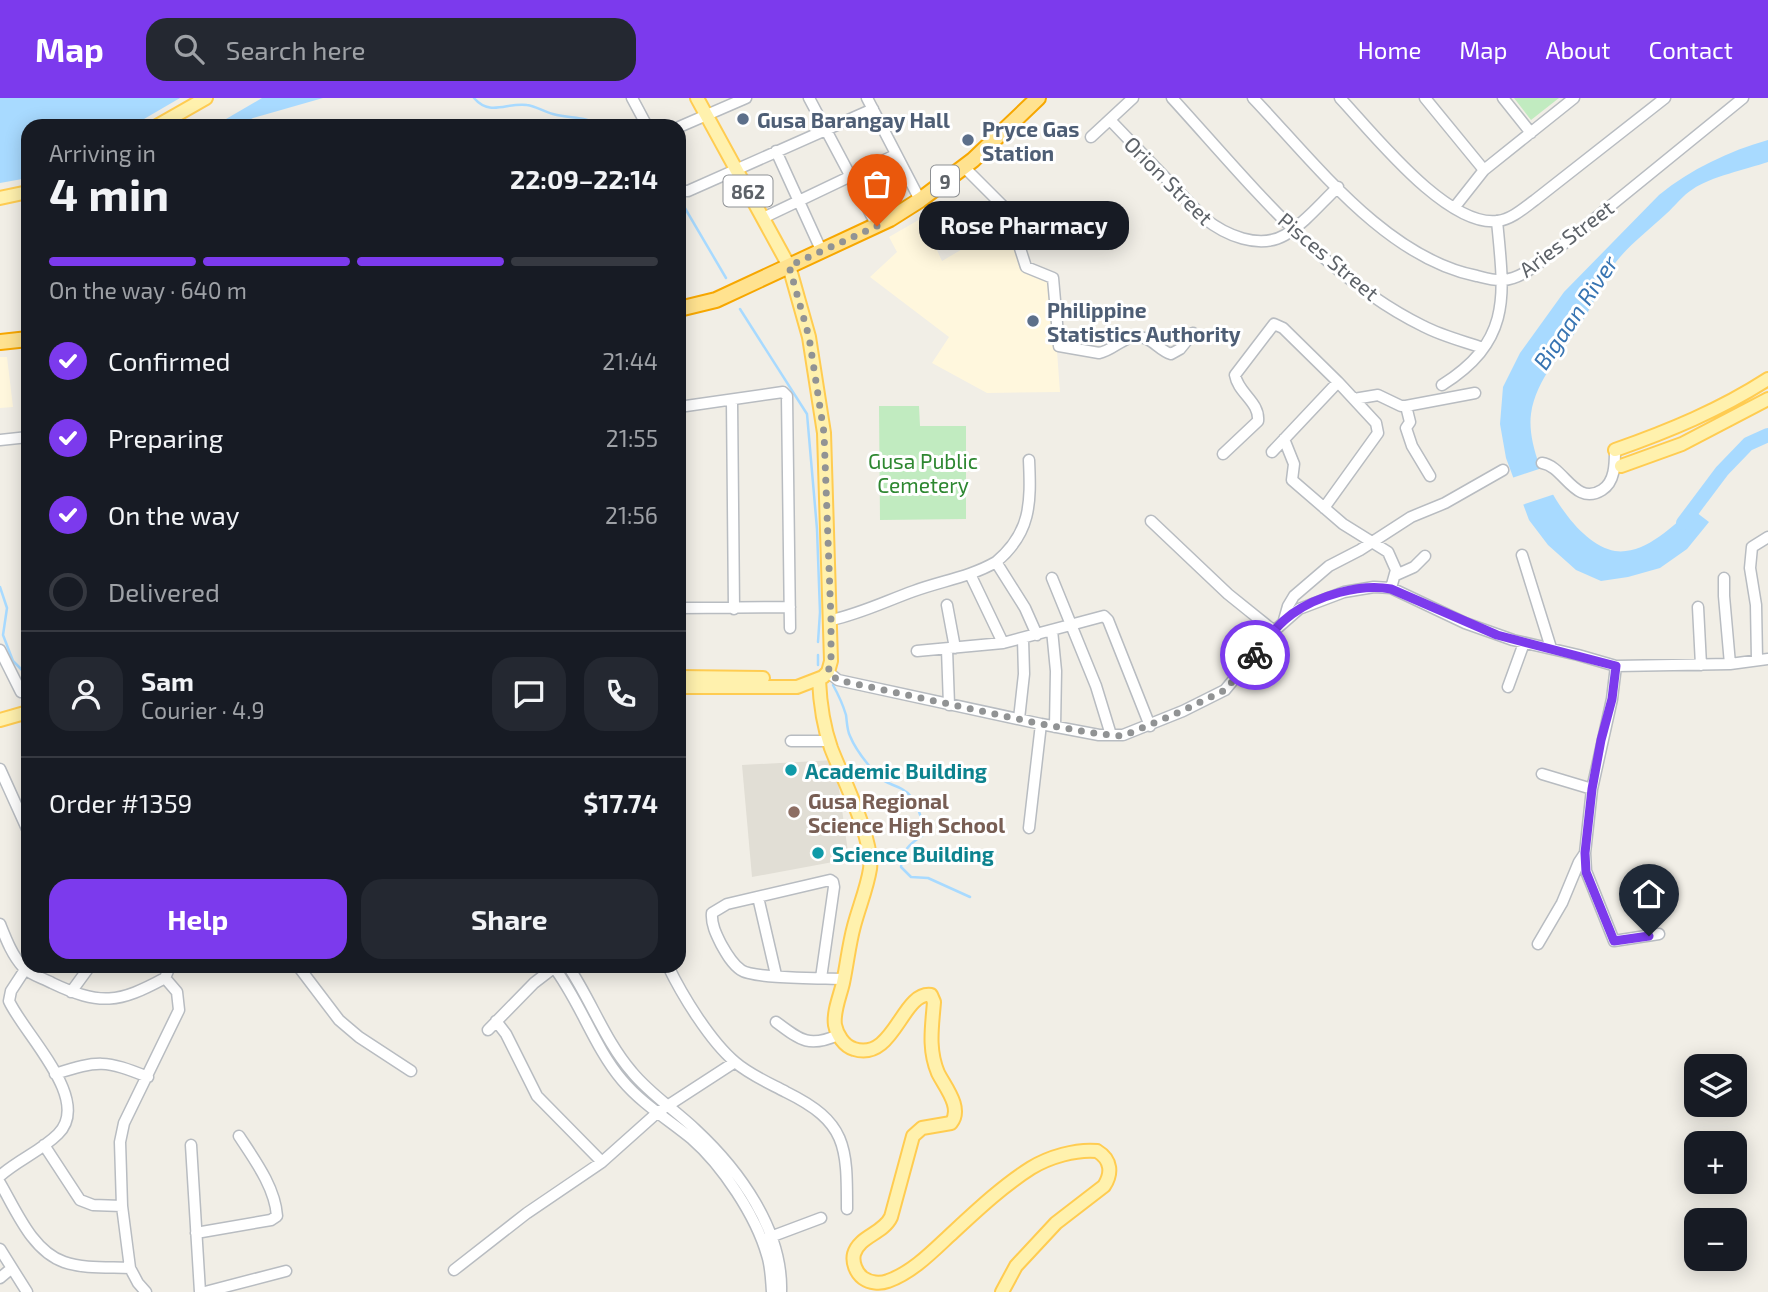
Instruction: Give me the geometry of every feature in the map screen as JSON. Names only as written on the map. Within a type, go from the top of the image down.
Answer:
[{"type":"highway","name":"9","points":[[686,307],[716,300],[877,226],[920,200],[964,167],[1038,98]]},
{"type":"highway","points":[[0,342],[21,340]]},
{"type":"main road","points":[[168,119],[206,98]]},
{"type":"main road","name":"862","points":[[697,98],[789,266]]},
{"type":"main road","points":[[0,198],[21,194]]},
{"type":"main road","points":[[789,266],[809,337],[824,433],[831,661],[824,676],[822,716],[866,840],[870,866],[853,929],[835,1019],[838,1035],[846,1045],[854,1049],[872,1049],[887,1038],[917,999],[931,995],[934,1002],[931,1053],[955,1108],[951,1123],[922,1128],[916,1133],[887,1225],[864,1240],[855,1251],[853,1261],[856,1270],[868,1281],[887,1282],[910,1269],[1000,1191],[1044,1161],[1097,1151],[1107,1159],[1110,1173],[1104,1186],[1056,1223],[1016,1266],[1002,1292]]},
{"type":"main road","points":[[1615,450],[1675,428],[1724,405],[1768,379]]},
{"type":"main road","points":[[1621,466],[1682,444],[1768,398]]},
{"type":"main road","points":[[686,687],[797,687],[824,676]]},
{"type":"main road","points":[[686,677],[797,678],[804,682]]},
{"type":"main road","points":[[0,720],[21,714]]},
{"type":"street","points":[[632,98],[644,119]]},
{"type":"street","points":[[686,124],[746,98]]},
{"type":"street","points":[[809,98],[877,226]]},
{"type":"street","points":[[867,98],[920,200]]},
{"type":"street","points":[[1091,137],[1133,98]]},
{"type":"street","name":"Pisces Street","points":[[1172,98],[1292,230],[1323,256],[1396,311],[1425,327],[1483,348]]},
{"type":"street","name":"Aries Street","points":[[1253,98],[1381,229],[1416,254],[1441,266],[1464,274],[1503,280],[1518,275],[1550,255],[1743,98]]},
{"type":"street","points":[[1340,98],[1419,182],[1440,200],[1478,219],[1497,221],[1518,212],[1535,200],[1665,98]]},
{"type":"street","points":[[1424,98],[1484,170]]},
{"type":"street","points":[[1503,98],[1531,133]]},
{"type":"street","points":[[1454,208],[1484,170],[1574,98]]},
{"type":"street","points":[[686,186],[736,170],[873,109]]},
{"type":"street","name":"Orion Street","points":[[1110,120],[1213,225],[1235,237],[1261,241],[1279,238],[1292,230],[1338,187]]},
{"type":"street","points":[[776,151],[822,252]]},
{"type":"street","points":[[763,218],[895,155]]},
{"type":"street","points":[[964,167],[1008,211],[1026,267],[1052,278],[1059,346],[1099,353],[1106,352],[1123,340],[1138,337],[1146,338],[1171,354],[1180,349],[1193,333]]},
{"type":"street","points":[[1442,385],[1468,366],[1483,348],[1499,318],[1503,280],[1497,221]]},
{"type":"street","points":[[1223,454],[1258,421],[1257,410],[1237,383],[1235,375],[1274,324],[1283,328],[1376,423],[1378,433],[1324,508]]},
{"type":"street","points":[[1272,452],[1338,382]]},
{"type":"street","points":[[686,406],[783,392],[788,396],[790,628]]},
{"type":"street","points":[[1354,399],[1378,396],[1406,406],[1475,393]]},
{"type":"street","points":[[732,401],[734,609]]},
{"type":"street","points":[[1406,406],[1410,422],[1406,428],[1409,437],[1430,476]]},
{"type":"street","points":[[0,440],[21,438]]},
{"type":"street","points":[[1283,439],[1294,464],[1292,480],[1343,524],[1373,541],[1392,556],[1396,575],[1391,589]]},
{"type":"street","points":[[1542,463],[1550,465],[1578,491],[1594,494],[1601,491],[1611,480],[1615,468],[1615,450]]},
{"type":"street","points":[[831,620],[970,574],[996,562],[1014,542],[1027,520],[1029,460]]},
{"type":"street","points":[[1284,621],[1288,606],[1303,587],[1329,566],[1411,517],[1445,503],[1503,470]]},
{"type":"street","points":[[1151,521],[1228,594],[1274,631]]},
{"type":"street","points":[[824,676],[1055,727],[1123,736],[1225,690],[1274,631],[1310,604],[1344,592],[1374,587],[1391,589],[1481,629],[1524,643],[1616,666],[1730,664],[1763,659],[1750,559],[1752,547],[1768,537]]},
{"type":"street","points":[[1522,555],[1551,648]]},
{"type":"street","points":[[1396,575],[1414,567],[1425,556]]},
{"type":"street","points":[[996,562],[1025,608],[1037,635]]},
{"type":"street","points":[[970,574],[1003,643]]},
{"type":"street","points":[[1052,578],[1096,686],[1111,735]]},
{"type":"street","points":[[1724,578],[1730,664]]},
{"type":"street","points":[[947,605],[951,648],[949,705]]},
{"type":"street","points":[[686,608],[790,607]]},
{"type":"street","points":[[1698,607],[1701,665]]},
{"type":"street","points":[[917,651],[1003,643],[1100,616],[1106,617],[1150,726]]},
{"type":"street","points":[[1052,630],[1056,671],[1055,727]]},
{"type":"street","points":[[1018,719],[1024,674],[1023,639]]},
{"type":"street","points":[[1508,687],[1524,643]]},
{"type":"street","points":[[1,653],[21,692]]},
{"type":"street","points":[[1616,666],[1612,699],[1592,789],[1585,853],[1586,872],[1614,941],[1659,934]]},
{"type":"street","points":[[1029,828],[1041,724]]},
{"type":"street","points":[[790,741],[829,741]]},
{"type":"street","points":[[0,769],[21,816]]},
{"type":"street","points":[[1542,774],[1592,789]]},
{"type":"street","points":[[1538,944],[1585,853]]},
{"type":"street","points":[[821,978],[834,887],[830,880],[727,904],[712,913],[713,926],[727,954],[738,968],[745,972],[776,975],[821,978],[844,979]]},
{"type":"street","points":[[758,897],[776,975]]},
{"type":"street","points":[[0,924],[13,954],[21,961]]},
{"type":"street","points":[[0,1176],[62,1130],[69,1115],[68,1098],[55,1073],[9,1001],[11,991],[23,973]]},
{"type":"street","points":[[38,973],[71,992],[93,999],[131,994],[165,978],[167,973]]},
{"type":"street","points":[[71,992],[85,973]]},
{"type":"street","points":[[303,973],[339,1020],[359,1037],[411,1071]]},
{"type":"street","points":[[488,1030],[544,973]]},
{"type":"street","points":[[559,973],[613,1069],[640,1099],[694,1141],[713,1161],[766,1238],[772,1292]]},
{"type":"street","points":[[572,973],[626,1065],[696,1130],[747,1189],[780,1267],[781,1292]]},
{"type":"street","points":[[672,973],[692,1007],[734,1062],[818,1110],[834,1126],[843,1144],[847,1209]]},
{"type":"street","points":[[146,1292],[130,1268],[122,1206],[122,1132],[179,1010],[177,992],[165,978]]},
{"type":"street","points":[[496,1021],[506,1034],[528,1083],[537,1096],[602,1162]]},
{"type":"street","points":[[776,1022],[800,1039],[810,1042],[824,1041],[838,1035]]},
{"type":"street","points":[[55,1073],[99,1062],[116,1064],[148,1077]]},
{"type":"street","points":[[453,1270],[527,1213],[602,1162],[658,1112],[734,1062]]},
{"type":"street","points":[[196,1233],[271,1220],[276,1216],[271,1195],[260,1171],[239,1136]]},
{"type":"street","points":[[44,1145],[80,1200],[93,1205],[122,1206]]},
{"type":"street","points":[[191,1145],[202,1292],[286,1271]]},
{"type":"street","points":[[0,1183],[37,1244],[54,1257],[72,1264],[130,1268]]},
{"type":"street","points":[[766,1238],[821,1218]]},
{"type":"street","points":[[0,1249],[26,1292]]},
{"type":"street","points":[[0,1278],[12,1268]]},
{"type":"shaded area","points":[[922,218],[942,261],[971,244],[985,227],[1007,218],[1022,271],[1046,278],[1052,283],[1060,392],[987,393],[932,363],[949,337],[870,277],[897,252],[889,237]]},
{"type":"shaded area","points":[[0,357],[7,357],[13,407],[0,408]]},
{"type":"shaded area","name":"Gusa Regional Science High School","points":[[835,760],[849,859],[752,877],[742,765]]},
{"type":"green space","points":[[1514,98],[1559,98],[1531,120]]},
{"type":"green space","name":"Gusa Public Cemetery","points":[[879,406],[919,406],[920,426],[966,426],[966,519],[880,520]]},
{"type":"water","points":[[0,98],[180,98],[144,119],[21,119],[21,179],[0,183]]},
{"type":"water","points":[[262,98],[323,98],[251,119],[226,119]]},
{"type":"water","points":[[1768,140],[1768,162],[1719,177],[1693,189],[1621,256],[1545,377],[1534,401],[1531,432],[1543,474],[1567,515],[1598,545],[1615,551],[1636,549],[1657,538],[1692,509],[1709,522],[1687,549],[1660,568],[1601,581],[1576,570],[1548,545],[1529,520],[1506,458],[1500,424],[1503,387],[1520,353],[1564,292],[1659,195],[1711,162]]},
{"type":"pier","points":[[1545,467],[1558,493],[1519,506],[1509,479]]},
{"type":"waterway","points":[[474,98],[486,107],[527,105],[579,119]]},
{"type":"waterway","points":[[686,210],[726,278]]},
{"type":"waterway","points":[[740,309],[807,414],[817,529],[820,612],[818,642]]},
{"type":"waterway","name":"Bigaan River","points":[[1683,523],[1722,471],[1748,444],[1768,435]]},
{"type":"waterway","points":[[0,587],[7,608],[3,635],[13,661],[21,669]]},
{"type":"waterway","points":[[818,655],[818,665]]},
{"type":"waterway","points":[[833,685],[845,711],[849,734],[859,752],[881,779],[907,793],[918,810],[922,836],[907,848],[901,867],[911,877],[928,878],[970,897]]},
{"type":"way so far","points":[[877,226],[789,266],[809,337],[824,433],[831,620],[831,661],[828,672],[838,680],[949,705],[1077,731],[1123,736],[1225,690],[1255,655]]},
{"type":"place","name":"Gusa Barangay Hall","points":[[743,119]]},
{"type":"place","name":"Pryce Gas Station","points":[[968,140]]},
{"type":"place","name":"Rose Pharmacy","points":[[877,226]]},
{"type":"place","name":"Philippine Statistics Authority","points":[[1033,321]]},
{"type":"place","name":"Academic Building","points":[[791,770]]},
{"type":"place","name":"Gusa Regional Science High School","points":[[794,812]]},
{"type":"place","name":"Science Building","points":[[818,853]]},
{"type":"route","points":[[1255,655],[1284,621],[1299,609],[1344,592],[1382,587],[1497,635],[1616,666],[1612,699],[1592,789],[1587,825],[1586,872],[1614,941],[1649,936]]}]
